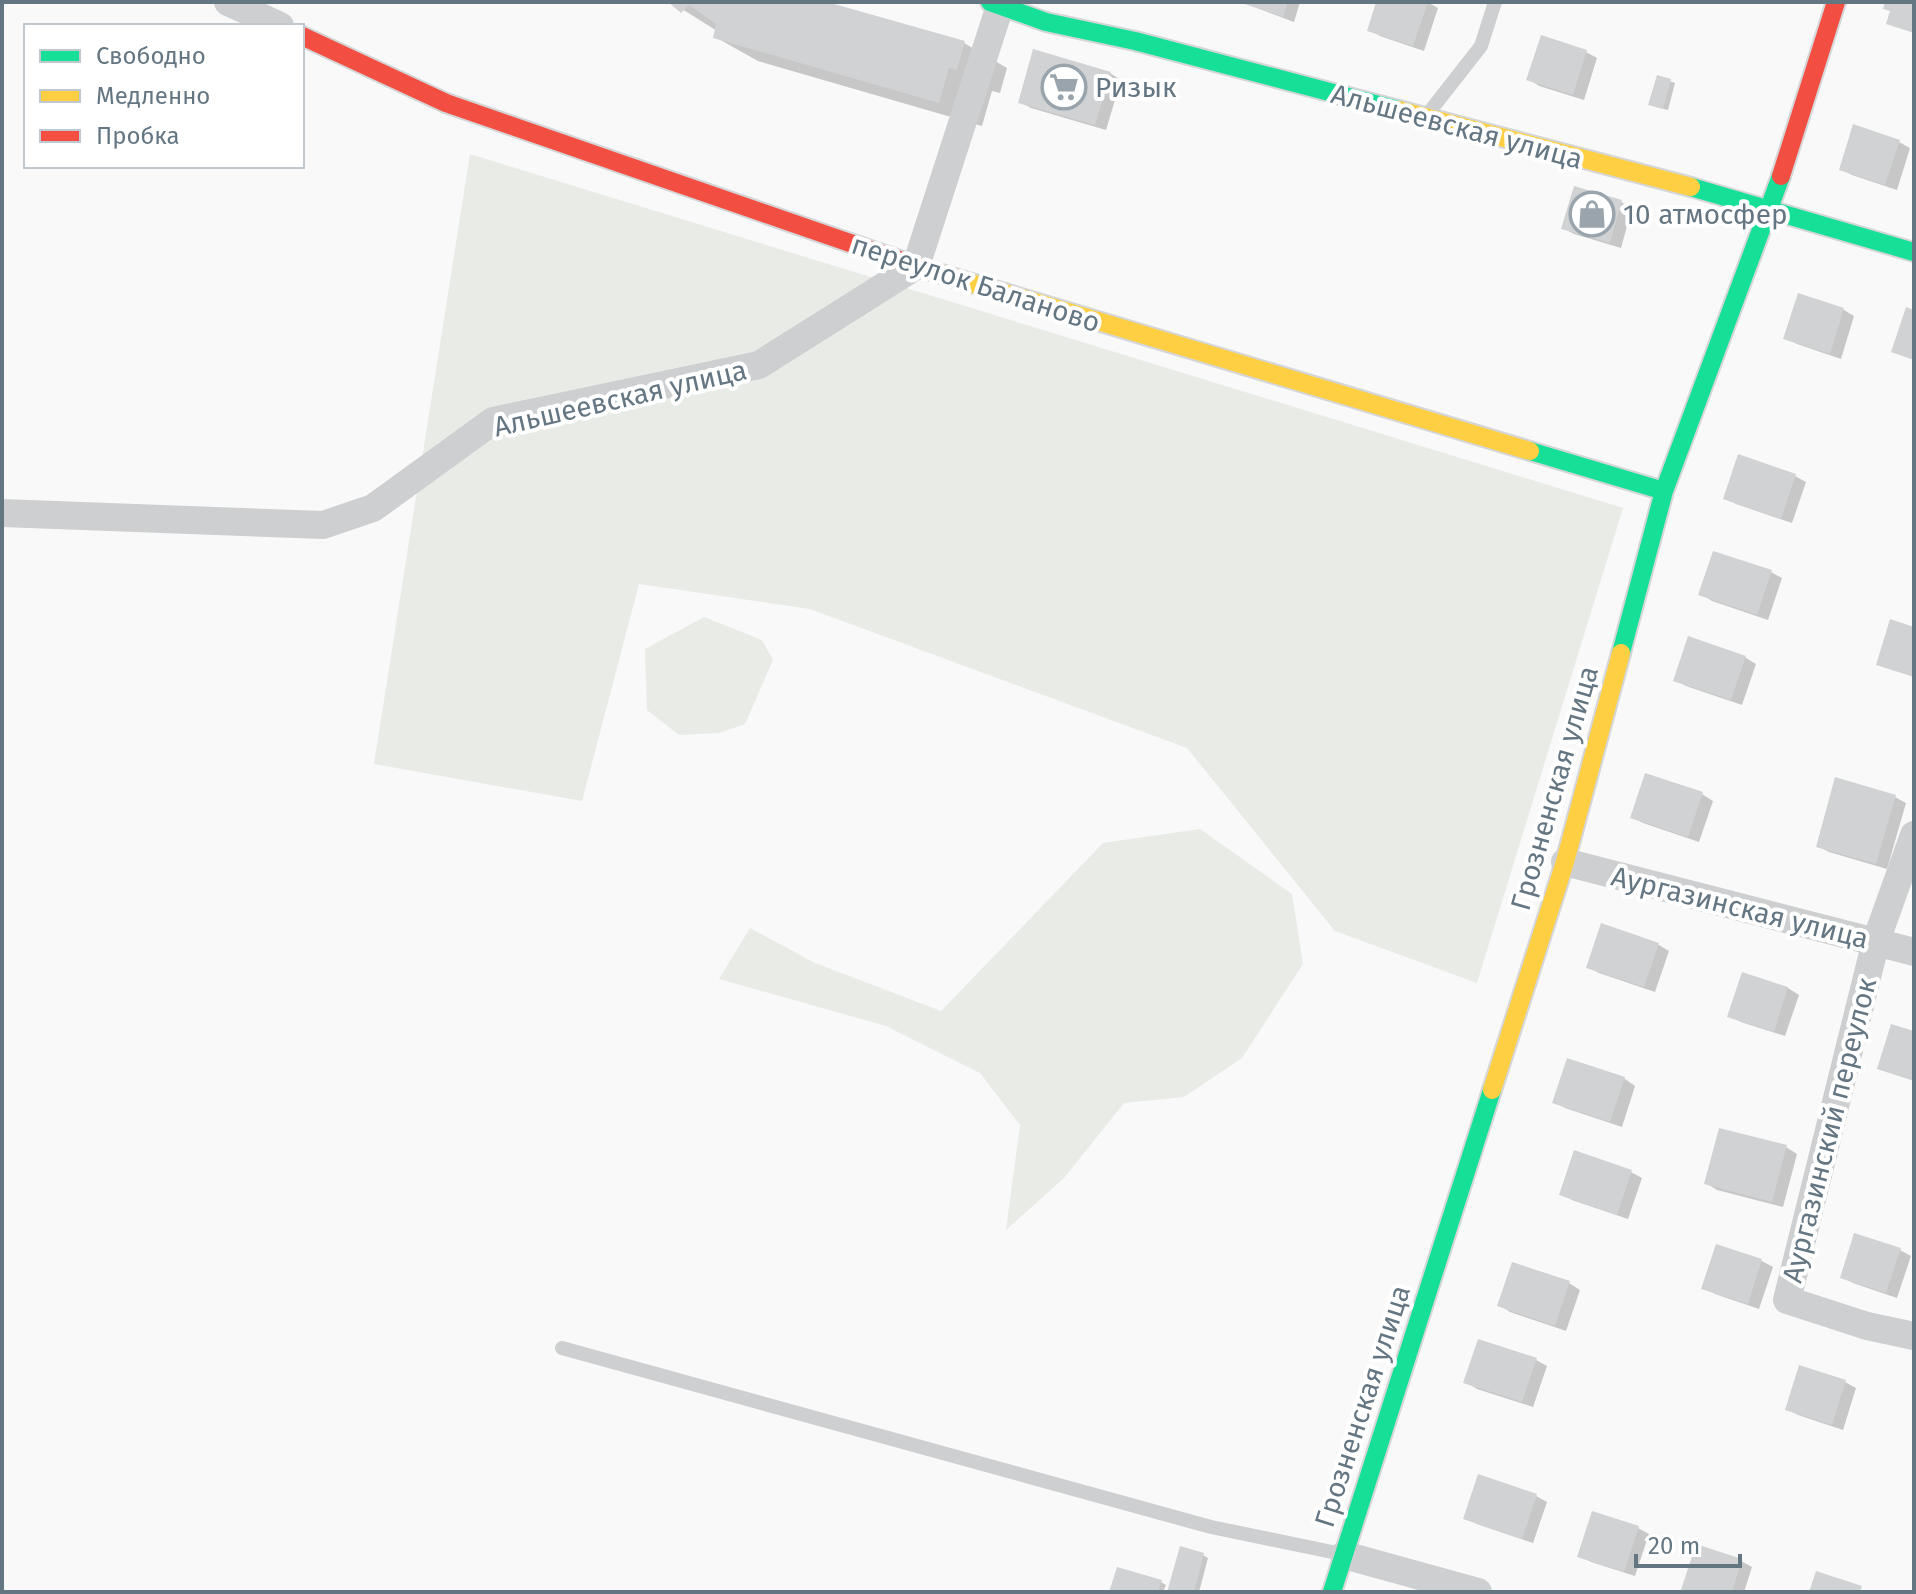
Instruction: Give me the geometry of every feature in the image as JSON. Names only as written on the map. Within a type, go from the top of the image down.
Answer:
[{"type":"street","points":[[228,2],[276,24]]},
{"type":"street","name":"Грозненская улица","points":[[1332,1592],[1565,862],[1664,491],[1770,209],[1836,2]]},
{"type":"street","name":"Альшеевская улица","points":[[2,513],[323,525],[373,508],[493,421],[759,365],[916,266],[995,4],[1046,22],[1135,41],[1770,209],[1914,252]]},
{"type":"street","name":"переулок Баланово","points":[[304,37],[446,103],[916,266],[1664,491]]},
{"type":"street","name":"Аургазинский переулок","points":[[1914,835],[1876,941],[1787,1300],[1867,1326],[1914,1336]]},
{"type":"street","name":"Аургазинская улица","points":[[1565,862],[1914,952]]},
{"type":"street","points":[[1344,1555],[1478,1592]]},
{"type":"lane","points":[[1424,118],[1481,46],[1495,2]]},
{"type":"lane","points":[[562,1348],[1211,1527],[1344,1555]]},
{"type":"shaded area","points":[[470,154],[1623,508],[1477,983],[1335,931],[1187,748],[810,609],[639,584],[582,801],[374,764]]},
{"type":"shaded area","points":[[704,617],[762,640],[773,660],[745,724],[719,733],[679,735],[647,710],[645,649]]},
{"type":"shaded area","points":[[1200,829],[1292,894],[1303,964],[1242,1058],[1184,1097],[1124,1103],[1064,1178],[1006,1230],[1020,1125],[980,1073],[886,1026],[719,979],[750,928],[815,963],[941,1011],[1103,843]]},
{"type":"building","points":[[668,2],[827,2],[965,41],[957,70],[949,68],[939,103],[713,38],[716,24],[689,5],[681,13]]},
{"type":"building","points":[[1239,2],[1288,2],[1283,17]]},
{"type":"building","points":[[1376,2],[1428,2],[1413,46],[1367,31]]},
{"type":"building","points":[[1885,2],[1914,2],[1914,33],[1886,24],[1890,11],[1883,9]]},
{"type":"building","points":[[1541,35],[1587,50],[1573,95],[1526,80]]},
{"type":"building","points":[[1033,49],[1111,72],[1095,125],[1018,103]]},
{"type":"building","points":[[1657,75],[1671,79],[1663,109],[1648,105]]},
{"type":"building","points":[[1853,124],[1900,140],[1885,185],[1839,170]]},
{"type":"building","points":[[1574,186],[1622,200],[1610,243],[1561,229]]},
{"type":"building","points":[[1798,293],[1844,308],[1830,354],[1783,339]]},
{"type":"building","points":[[1906,307],[1914,310],[1914,360],[1891,352]]},
{"type":"building","points":[[1738,454],[1796,474],[1781,519],[1723,499]]},
{"type":"building","points":[[1713,551],[1772,570],[1757,615],[1698,595]]},
{"type":"building","points":[[1890,619],[1914,627],[1914,677],[1876,665]]},
{"type":"building","points":[[1688,636],[1746,656],[1731,700],[1673,681]]},
{"type":"building","points":[[1645,773],[1703,792],[1688,837],[1630,818]]},
{"type":"building","points":[[1835,777],[1896,795],[1876,864],[1816,847]]},
{"type":"building","points":[[1601,923],[1659,943],[1644,987],[1586,968]]},
{"type":"building","points":[[1742,972],[1788,987],[1774,1032],[1727,1017]]},
{"type":"building","points":[[1891,1024],[1914,1031],[1914,1081],[1877,1069]]},
{"type":"building","points":[[1567,1058],[1625,1077],[1610,1122],[1552,1103]]},
{"type":"building","points":[[1719,1128],[1787,1145],[1772,1202],[1704,1184]]},
{"type":"building","points":[[1574,1150],[1632,1170],[1617,1215],[1559,1195]]},
{"type":"building","points":[[1854,1233],[1901,1248],[1886,1293],[1840,1278]]},
{"type":"building","points":[[1716,1244],[1762,1259],[1748,1304],[1701,1289]]},
{"type":"building","points":[[1512,1262],[1570,1281],[1555,1326],[1497,1306]]},
{"type":"building","points":[[1478,1339],[1537,1358],[1522,1402],[1463,1383]]},
{"type":"building","points":[[1799,1365],[1846,1380],[1832,1425],[1785,1410]]},
{"type":"building","points":[[1478,1474],[1537,1494],[1522,1539],[1463,1519]]},
{"type":"building","points":[[1592,1511],[1639,1526],[1624,1572],[1577,1557]]},
{"type":"building","points":[[1696,1544],[1742,1559],[1732,1592],[1681,1590]]},
{"type":"building","points":[[1180,1546],[1204,1553],[1194,1592],[1167,1592]]},
{"type":"building","points":[[1117,1567],[1162,1580],[1158,1592],[1109,1592]]},
{"type":"building","points":[[1816,1571],[1862,1586],[1860,1592],[1809,1592]]},
{"type":"traffic: fast","points":[[990,2],[1046,22],[1135,41],[1398,110]]},
{"type":"traffic: fast","points":[[1621,653],[1664,491],[1781,176]]},
{"type":"traffic: fast","points":[[1691,187],[1914,252]]},
{"type":"traffic: fast","points":[[1530,451],[1664,491]]},
{"type":"traffic: fast","points":[[1332,1592],[1492,1090]]},
{"type":"traffic: slow","points":[[1398,110],[1691,187]]},
{"type":"traffic: slow","points":[[928,270],[1530,451]]},
{"type":"traffic: slow","points":[[1492,1090],[1565,862],[1621,653]]},
{"type":"traffic: jam","points":[[1781,176],[1836,2]]},
{"type":"traffic: jam","points":[[304,37],[446,103],[928,270]]},
{"type":"place","name":"Ризык","points":[[1064,87]]},
{"type":"place","name":"10 атмосфер","points":[[1592,214]]}]
